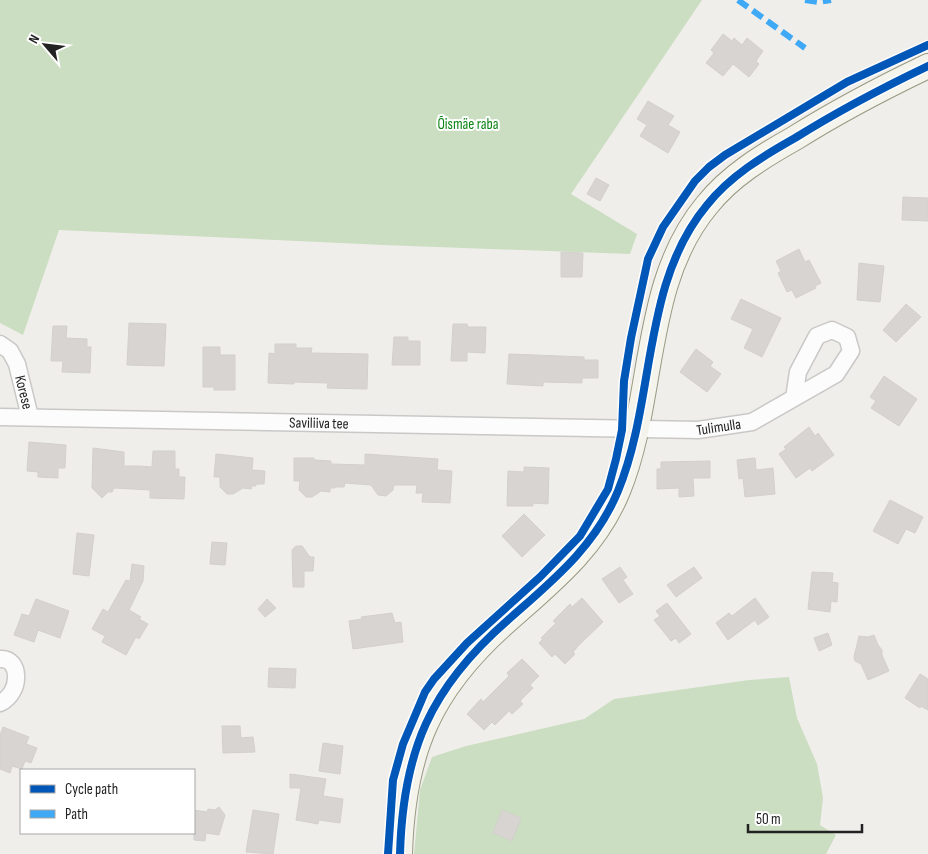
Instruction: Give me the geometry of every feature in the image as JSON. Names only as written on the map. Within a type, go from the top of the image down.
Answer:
[{"type":"street","points":[[400,854],[407,777],[418,741],[433,708],[468,657],[564,570],[589,542],[617,493],[637,430],[670,270],[681,243],[694,221],[709,202],[741,172],[772,151],[857,102],[928,66]]},
{"type":"street","name":"Korese","points":[[0,344],[10,351],[17,364],[30,417]]},
{"type":"street","name":"Tulimulla","points":[[637,430],[698,430],[752,422],[794,398]]},
{"type":"street","name":"Saviliiva tee","points":[[0,417],[637,430]]},
{"type":"street","points":[[0,703],[9,698],[14,692],[16,684],[14,669],[9,661],[1,659]]},
{"type":"green space","name":"Õismäe raba","points":[[0,0],[702,0],[571,194],[637,234],[630,254],[59,230],[23,335],[0,323]]},
{"type":"green space","points":[[789,677],[797,718],[817,764],[823,798],[820,825],[836,835],[826,854],[414,854],[420,790],[432,757],[466,746],[584,719],[614,699],[749,680]]},
{"type":"building","points":[[723,34],[732,41],[734,38],[742,45],[747,38],[763,51],[756,61],[759,64],[749,77],[733,64],[723,76],[706,63],[714,53],[711,50]]},
{"type":"building","points":[[648,101],[674,116],[668,125],[680,132],[668,153],[640,136],[647,125],[637,119]]},
{"type":"building","points":[[596,178],[609,185],[600,201],[587,194]]},
{"type":"building","points":[[903,197],[928,198],[928,221],[902,220]]},
{"type":"building","points":[[799,249],[805,262],[809,260],[821,283],[815,286],[816,288],[796,298],[792,290],[787,292],[778,273],[781,271],[776,261]]},
{"type":"building","points":[[561,252],[583,253],[582,277],[561,277]]},
{"type":"building","points":[[859,263],[884,266],[880,302],[857,300]]},
{"type":"building","points":[[741,299],[781,318],[762,357],[744,348],[753,329],[731,319]]},
{"type":"building","points":[[906,304],[921,317],[896,342],[883,330]]},
{"type":"building","points":[[129,323],[166,324],[164,366],[127,365]]},
{"type":"building","points":[[453,324],[467,324],[468,327],[486,327],[485,353],[467,352],[467,361],[451,361]]},
{"type":"building","points":[[53,326],[67,326],[66,338],[87,339],[87,347],[91,347],[90,373],[62,372],[63,361],[51,361]]},
{"type":"building","points":[[394,337],[408,337],[408,341],[420,341],[420,365],[392,365]]},
{"type":"building","points":[[275,344],[296,344],[296,348],[312,348],[311,353],[368,354],[367,389],[327,388],[328,383],[268,383],[269,353],[275,354]]},
{"type":"building","points":[[203,347],[220,347],[220,355],[235,355],[235,390],[214,390],[214,387],[203,387]]},
{"type":"building","points":[[696,349],[713,362],[710,366],[721,374],[707,392],[680,372]]},
{"type":"building","points":[[509,354],[584,357],[584,360],[598,360],[598,378],[582,378],[582,383],[543,382],[543,386],[507,384]]},
{"type":"building","points":[[884,376],[917,399],[899,426],[871,408],[876,401],[870,397]]},
{"type":"building","points":[[809,427],[815,436],[818,433],[834,455],[812,471],[810,468],[796,478],[779,454],[786,449],[784,447]]},
{"type":"building","points":[[29,442],[66,445],[65,468],[58,468],[58,478],[38,477],[38,472],[27,471]]},
{"type":"building","points":[[93,448],[124,452],[124,466],[152,467],[153,451],[175,451],[175,469],[179,469],[179,477],[185,477],[184,499],[150,498],[150,490],[114,488],[112,492],[108,492],[102,498],[92,488]]},
{"type":"building","points":[[216,454],[253,458],[252,470],[265,471],[264,484],[256,484],[251,489],[243,488],[233,494],[227,494],[220,487],[220,477],[214,477]]},
{"type":"building","points":[[365,454],[438,459],[437,470],[452,471],[450,503],[422,502],[423,493],[416,493],[417,485],[394,485],[393,490],[386,496],[378,495],[371,485],[345,483],[344,487],[330,488],[330,492],[321,491],[312,497],[306,497],[299,490],[300,481],[294,481],[294,458],[314,458],[314,460],[331,461],[331,464],[365,465]]},
{"type":"building","points":[[755,458],[756,470],[773,468],[775,494],[745,497],[743,478],[739,479],[737,460]]},
{"type":"building","points":[[710,461],[710,478],[693,478],[694,496],[679,497],[679,488],[657,489],[657,469],[661,469],[661,462]]},
{"type":"building","points":[[524,467],[549,468],[548,504],[533,503],[533,506],[507,506],[508,471],[524,472]]},
{"type":"building","points":[[890,500],[923,517],[915,533],[906,529],[898,544],[873,531]]},
{"type":"building","points":[[524,514],[545,535],[522,557],[502,536]]},
{"type":"building","points":[[77,533],[94,535],[89,576],[73,574]]},
{"type":"building","points":[[212,542],[227,543],[225,565],[210,564]]},
{"type":"building","points":[[296,546],[302,546],[310,557],[314,557],[313,571],[304,571],[304,587],[293,587],[292,550]]},
{"type":"building","points":[[132,564],[144,566],[143,581],[129,610],[148,624],[139,639],[136,637],[126,655],[102,642],[105,636],[92,629],[103,609],[108,612],[126,580],[130,581]]},
{"type":"building","points":[[620,567],[627,577],[623,580],[633,594],[619,603],[602,579]]},
{"type":"building","points":[[694,567],[702,578],[676,597],[667,585]]},
{"type":"building","points":[[812,572],[833,573],[832,582],[838,583],[837,602],[831,601],[830,612],[808,609]]},
{"type":"building","points":[[582,598],[603,622],[580,644],[573,652],[575,654],[565,664],[555,654],[552,657],[539,643],[543,639],[541,638],[556,623],[553,621],[570,604],[572,607]]},
{"type":"building","points":[[755,598],[769,617],[758,625],[755,620],[728,640],[716,623],[729,613],[732,616]]},
{"type":"building","points":[[36,599],[69,611],[60,638],[38,630],[34,642],[14,635],[22,614],[29,616]]},
{"type":"building","points":[[267,599],[276,608],[265,617],[258,609]]},
{"type":"building","points":[[667,603],[691,634],[679,643],[676,638],[671,641],[654,620],[660,616],[656,611]]},
{"type":"building","points":[[392,613],[395,623],[401,622],[403,642],[353,649],[349,621],[362,619],[361,617]]},
{"type":"building","points":[[828,633],[832,645],[819,651],[814,638]]},
{"type":"building","points":[[874,635],[882,650],[882,655],[889,671],[868,680],[861,664],[855,661],[854,657],[859,636],[868,637]]},
{"type":"building","points":[[522,659],[539,676],[530,685],[533,688],[520,701],[523,704],[512,714],[509,711],[495,725],[492,722],[484,730],[467,714],[481,699],[483,702],[509,676],[507,673]]},
{"type":"building","points":[[269,668],[296,669],[295,688],[268,687]]},
{"type":"building","points":[[920,674],[928,679],[928,710],[921,706],[920,708],[905,698]]},
{"type":"building","points":[[222,726],[240,726],[241,738],[253,737],[255,752],[223,753]]},
{"type":"building","points":[[3,727],[29,737],[26,744],[37,748],[31,763],[25,761],[22,769],[12,766],[10,773],[0,769],[0,735]]},
{"type":"building","points":[[323,743],[343,746],[340,774],[319,771]]},
{"type":"building","points":[[290,774],[326,779],[323,796],[343,799],[340,823],[319,820],[318,824],[296,820],[301,788],[290,788]]},
{"type":"building","points":[[219,807],[225,815],[219,835],[206,833],[205,841],[194,840],[195,810],[207,812],[208,809],[215,810]]},
{"type":"building","points":[[253,810],[279,814],[273,854],[246,852]]},
{"type":"building","points":[[502,810],[521,818],[512,841],[493,833]]},
{"type":"marked path","points":[[738,0],[805,48]]},
{"type":"marked path","points":[[805,0],[819,2],[831,0]]},
{"type":"cycle path","points":[[388,854],[393,780],[403,744],[425,692],[434,679],[467,643],[540,577],[580,536],[608,489],[622,430],[624,381],[631,338],[648,259],[663,227],[695,181],[725,155],[847,82],[928,45]]},
{"type":"cycle path","points":[[400,854],[402,817],[407,784],[415,753],[426,724],[440,697],[481,645],[556,577],[585,546],[608,511],[618,491],[630,456],[639,419],[660,306],[671,270],[686,236],[707,205],[726,185],[748,167],[844,109],[928,66]]}]
